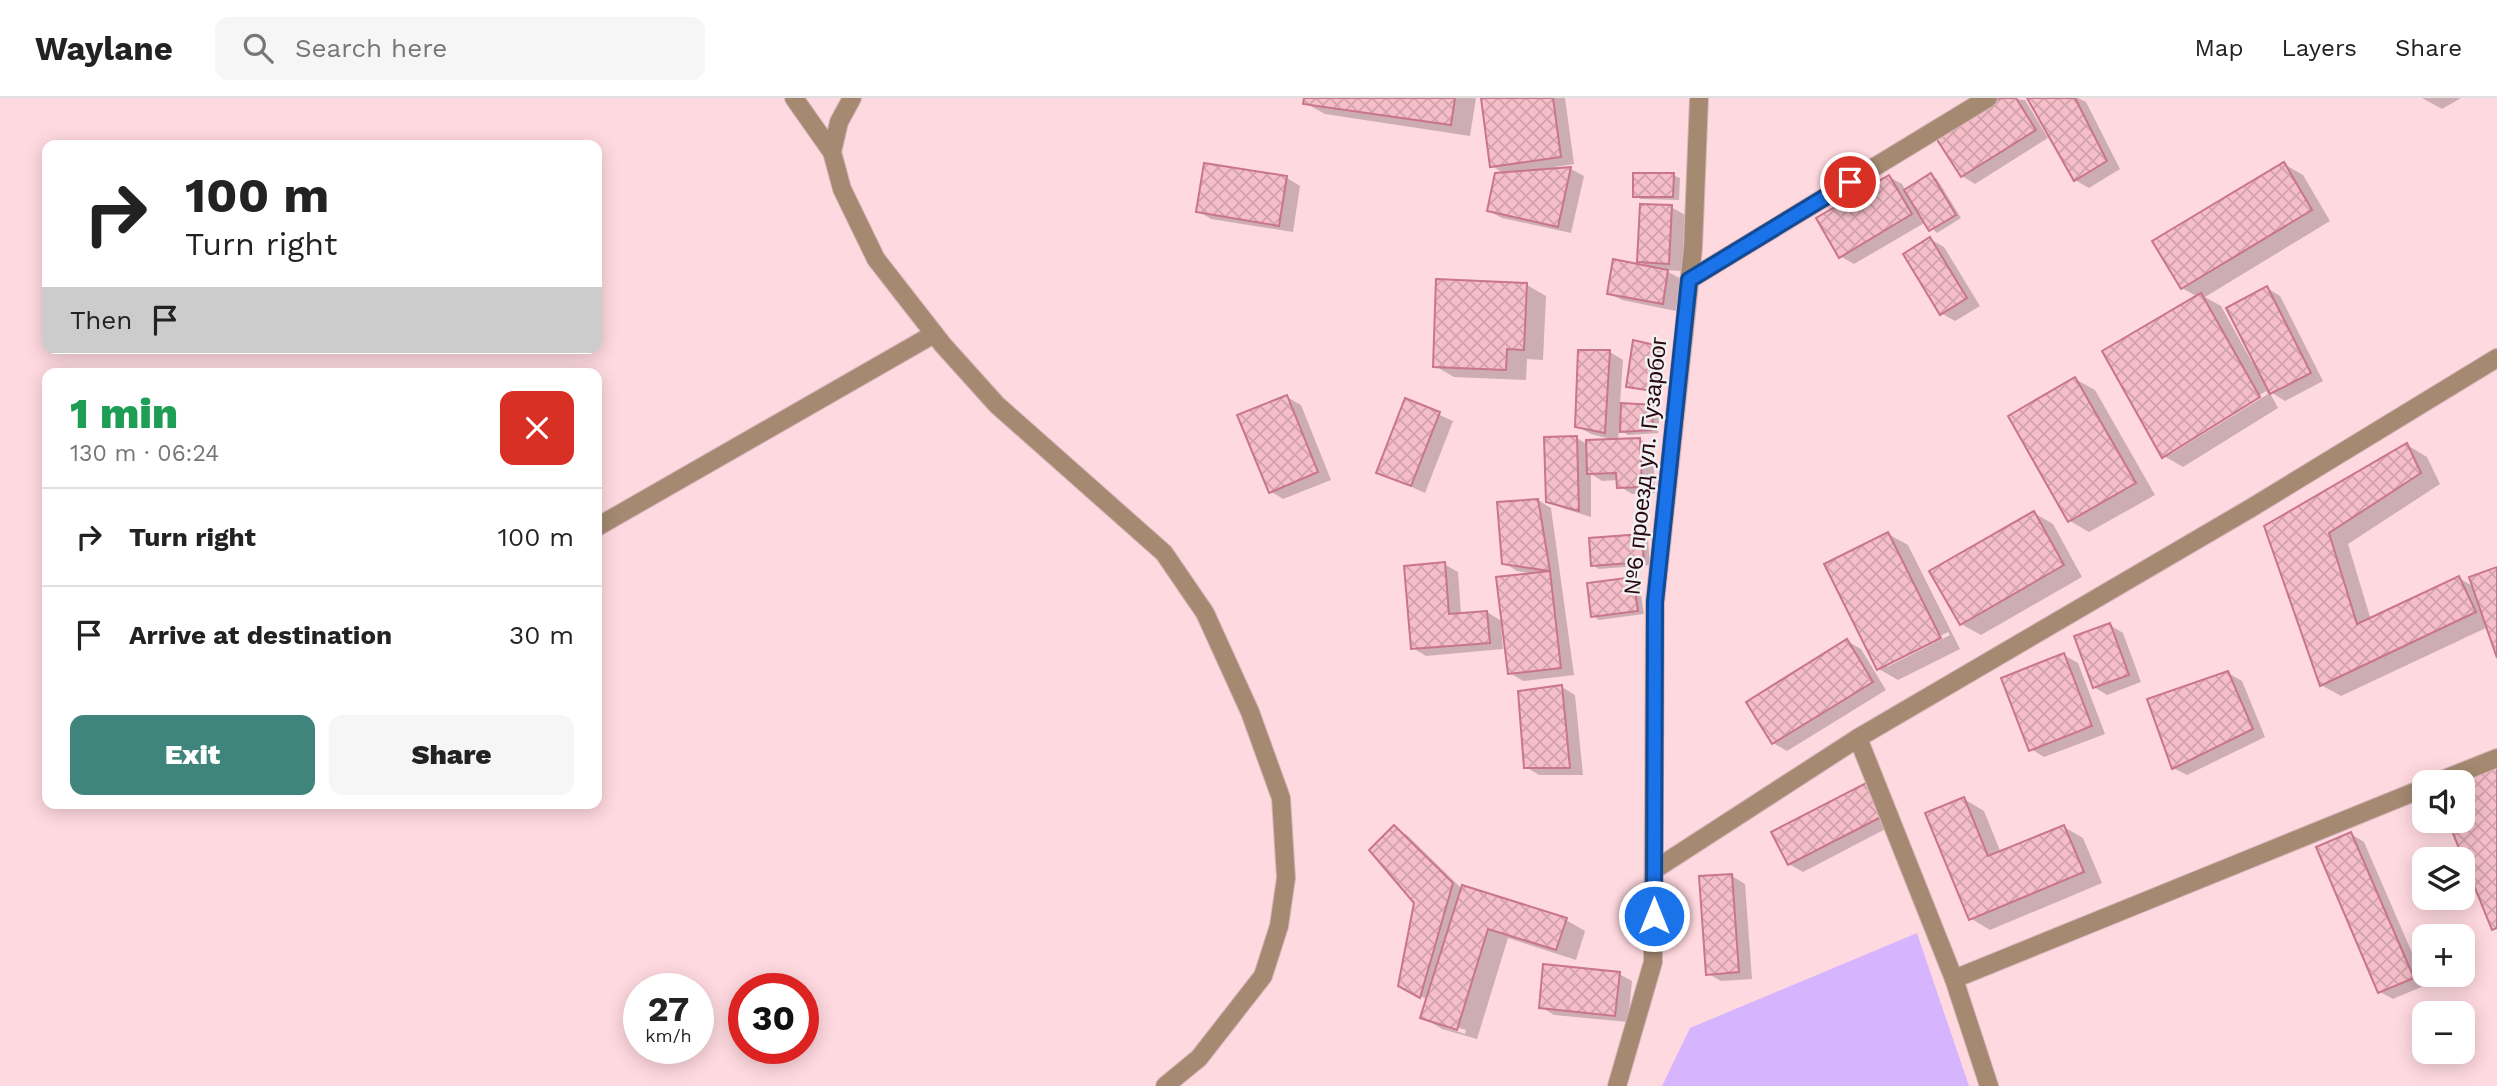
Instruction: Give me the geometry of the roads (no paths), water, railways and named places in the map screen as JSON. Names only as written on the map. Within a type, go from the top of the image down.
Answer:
[{"type":"street","points":[[794,98],[832,152],[842,189],[876,259],[934,334],[997,405],[1164,553],[1206,613],[1250,712],[1281,798],[1286,878],[1279,926],[1262,976],[1199,1058],[1165,1086]]},
{"type":"street","points":[[832,152],[839,122],[852,98]]},
{"type":"street","name":"№6 проезд ул. Гузарбог","points":[[1617,1086],[1653,962],[1655,602],[1689,280],[1699,98]]},
{"type":"street","points":[[1689,280],[1989,98]]},
{"type":"street","points":[[602,524],[934,334]]},
{"type":"street","points":[[1654,870],[1858,738],[2251,508],[2497,358]]},
{"type":"street","points":[[1858,738],[1954,979],[1989,1086]]},
{"type":"street","points":[[2467,770],[2497,758]]},
{"type":"street","points":[[1954,979],[2412,793]]}]
